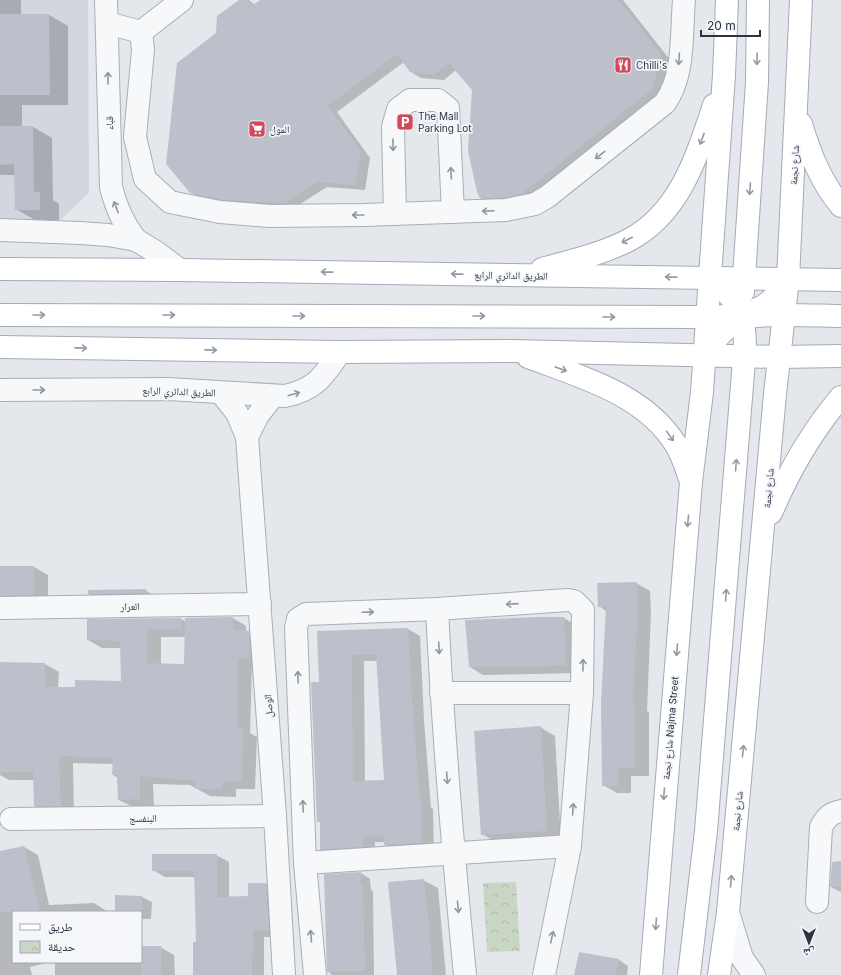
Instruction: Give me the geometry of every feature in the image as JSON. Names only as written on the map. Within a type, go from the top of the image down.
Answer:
[{"type":"main road","points":[[691,482],[705,355],[724,75],[727,0]]},
{"type":"main road","points":[[689,975],[706,831],[745,356],[744,278],[756,82],[758,0]]},
{"type":"main road","name":"شارع نجمة","points":[[719,975],[728,912],[779,357],[788,279],[801,0]]},
{"type":"main road","points":[[522,275],[614,246],[640,233],[662,215],[671,204],[687,177],[707,126],[724,75]]},
{"type":"main road","points":[[797,111],[823,182],[841,206]]},
{"type":"main road","name":"الطريق الدائري الرابع","points":[[0,269],[180,270],[841,280]]},
{"type":"main road","points":[[710,278],[729,294],[759,340],[779,357]]},
{"type":"main road","points":[[705,355],[721,333],[744,316],[756,311],[775,298],[788,279]]},
{"type":"main road","points":[[0,315],[841,316]]},
{"type":"main road","points":[[0,347],[340,352],[511,351],[779,357],[841,356]]},
{"type":"main road","points":[[511,351],[604,387],[631,401],[652,415],[663,426],[677,446],[691,482]]},
{"type":"main road","points":[[764,527],[783,486],[807,443],[841,397]]},
{"type":"main road","name":"شارع نجمة Najma Street","points":[[650,975],[691,482]]},
{"type":"street","name":"قباء","points":[[106,0],[111,187],[114,203],[121,219],[136,240]]},
{"type":"street","points":[[140,32],[182,0]]},
{"type":"street","points":[[140,32],[143,50],[135,137],[145,179],[170,202],[220,212],[270,216],[506,210],[535,204],[558,188],[658,110],[671,95],[678,76],[683,10],[666,0]]},
{"type":"street","points":[[107,23],[140,32]]},
{"type":"street","points":[[395,214],[393,127],[398,109],[410,100],[438,100],[448,108],[453,212]]},
{"type":"street","points":[[4,227],[87,233],[136,240],[156,252],[180,270]]},
{"type":"street","name":"الطريق الدائري الرابع","points":[[0,390],[168,389],[285,396],[298,394],[309,388],[327,372],[340,352]]},
{"type":"street","name":"الوصل","points":[[221,393],[237,413],[247,437],[276,816],[284,975]]},
{"type":"street","points":[[247,437],[258,415],[273,396]]},
{"type":"street","points":[[315,975],[305,863],[296,628],[298,619],[306,614],[437,609],[574,601],[583,610],[582,693],[570,846],[544,975]]},
{"type":"street","name":"العرار","points":[[0,608],[260,604]]},
{"type":"street","points":[[437,609],[441,693],[453,854],[465,975]]},
{"type":"street","points":[[441,693],[582,693]]},
{"type":"street","points":[[817,902],[821,827],[825,819],[831,814],[841,811]]},
{"type":"street","name":"البنفسج","points":[[12,819],[276,816]]},
{"type":"street","points":[[305,863],[570,846]]},
{"type":"street","points":[[728,912],[742,958],[754,975]]},
{"type":"shaded area","points":[[0,0],[88,0],[89,193],[59,221],[0,221]]},
{"type":"green space","points":[[516,882],[520,951],[487,952],[483,883]]},
{"type":"building","name":"المول","points":[[239,0],[247,0],[252,6],[260,0],[619,0],[661,54],[653,88],[522,194],[504,198],[480,198],[477,192],[468,151],[472,90],[449,63],[434,75],[410,72],[397,54],[328,106],[361,151],[355,185],[317,182],[284,203],[222,200],[190,193],[166,164],[177,63],[216,33],[217,16]]},
{"type":"building","points":[[0,14],[49,14],[50,95],[0,95]]},
{"type":"building","points":[[0,126],[33,126],[34,192],[40,192],[40,210],[15,210],[14,164],[0,165]]},
{"type":"building","points":[[0,566],[34,566],[34,595],[0,596]]},
{"type":"building","points":[[637,582],[638,605],[633,703],[635,703],[635,768],[618,768],[618,786],[602,786],[601,703],[606,607],[598,607],[597,583]]},
{"type":"building","points":[[146,589],[146,593],[88,594],[88,590]]},
{"type":"building","points":[[233,617],[233,630],[249,631],[250,658],[238,658],[237,728],[243,728],[242,782],[223,781],[222,789],[195,789],[195,781],[140,776],[140,799],[118,800],[117,775],[112,775],[113,758],[59,756],[61,806],[34,806],[33,772],[0,772],[0,662],[45,663],[45,687],[75,687],[75,680],[121,681],[120,641],[87,640],[87,619],[181,618],[181,629],[147,629],[147,663],[184,664],[185,618]]},
{"type":"building","points":[[564,617],[566,665],[540,667],[469,667],[465,620]]},
{"type":"building","points":[[408,628],[413,713],[421,801],[422,843],[384,845],[383,835],[363,836],[363,847],[320,850],[320,822],[317,822],[311,682],[319,682],[317,631]],"holes":[[[376,654],[384,780],[353,781],[352,655]]]},
{"type":"building","points":[[541,726],[547,831],[481,835],[474,731]]},
{"type":"building","points":[[24,846],[40,911],[0,912],[0,851]]},
{"type":"building","points":[[152,854],[217,854],[217,897],[248,896],[248,883],[266,883],[269,930],[253,930],[252,975],[193,975],[193,942],[196,942],[194,871],[152,871]]},
{"type":"building","points":[[841,861],[841,887],[830,887],[832,862]]},
{"type":"building","points":[[361,872],[361,885],[363,885],[365,971],[327,972],[324,874]]},
{"type":"building","points":[[424,879],[431,947],[432,975],[397,975],[388,882]]},
{"type":"building","points":[[115,895],[142,896],[142,911],[115,911]]},
{"type":"building","points":[[142,946],[161,946],[161,975],[141,975]]},
{"type":"building","points":[[579,952],[619,959],[616,975],[574,975]]},
{"type":"place","name":"Chilli's","points":[[623,65]]},
{"type":"place","name":"The Mall Parking Lot","points":[[405,122]]},
{"type":"place","name":"المول","points":[[257,129]]}]
